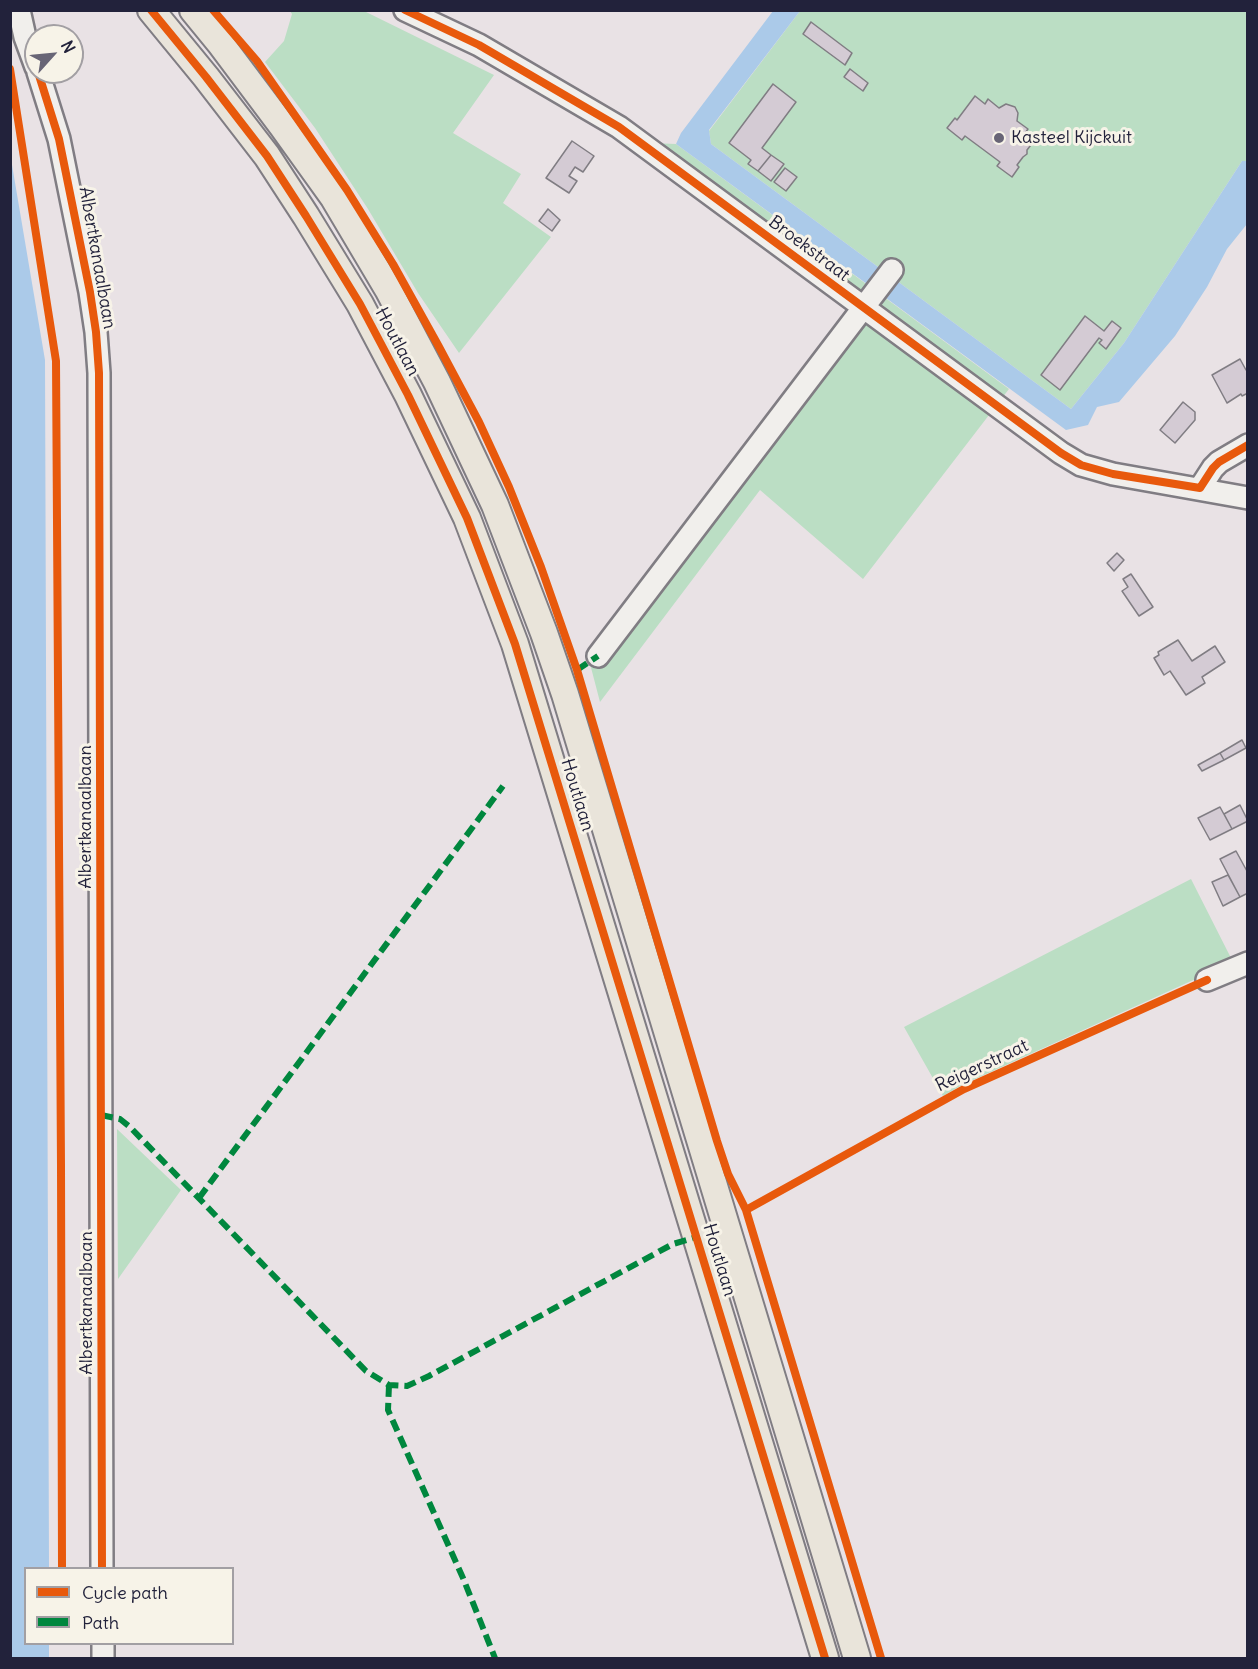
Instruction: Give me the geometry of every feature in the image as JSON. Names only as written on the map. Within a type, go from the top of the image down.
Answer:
[{"type":"main road","name":"Houtlaan","points":[[151,10],[267,156],[306,216],[360,304],[408,395],[466,518],[519,656],[825,1659]]},
{"type":"main road","name":"Houtlaan","points":[[193,10],[334,198],[388,289],[495,505],[565,694],[857,1659]]},
{"type":"street","points":[[19,10],[24,32]]},
{"type":"street","name":"Broekstraat","points":[[405,10],[479,45],[619,127],[869,302],[1061,453],[1081,465],[1113,474],[1248,498]]},
{"type":"street","name":"Albertkanaalbaan","points":[[42,84],[63,160],[90,292],[99,373],[102,1567]]},
{"type":"street","points":[[598,656],[892,270]]},
{"type":"street","points":[[1200,488],[1219,462],[1248,445]]},
{"type":"street","points":[[1207,980],[1248,963]]},
{"type":"green space","points":[[290,11],[364,11],[494,75],[453,133],[521,174],[503,203],[551,237],[459,353],[418,293],[368,209],[315,128],[265,62],[284,41],[292,14]]},
{"type":"green space","points":[[800,11],[1247,11],[1247,161],[1242,161],[1124,343],[1071,409],[711,144],[709,131]]},
{"type":"green space","points":[[625,142],[676,144],[1009,389],[863,579],[760,490],[600,702],[588,656],[851,308]]},
{"type":"green space","points":[[1191,879],[1233,962],[962,1085],[943,1096],[904,1027]]},
{"type":"green space","points":[[117,1129],[181,1190],[118,1279]]},
{"type":"water","points":[[773,11],[800,11],[709,130],[711,144],[1071,409],[1124,343],[1242,161],[1247,161],[1247,224],[1227,249],[1207,287],[1175,336],[1119,402],[1097,407],[1088,425],[1066,430],[676,144],[681,133]]},
{"type":"water","points":[[10,153],[45,360],[49,1567],[24,1567],[24,1645],[49,1645],[49,1658],[10,1658]]},
{"type":"building","points":[[811,22],[852,53],[845,65],[803,34]]},
{"type":"building","points":[[850,69],[868,83],[863,91],[844,77]]},
{"type":"building","points":[[773,84],[796,102],[762,148],[771,155],[758,171],[748,164],[751,160],[729,143]]},
{"type":"building","name":"Kasteel Kijckuit","points":[[975,96],[985,104],[988,99],[999,108],[1006,104],[1015,107],[1018,113],[1017,121],[1028,129],[1025,133],[1034,141],[1027,150],[1027,154],[1017,165],[1019,167],[1012,177],[997,166],[1000,162],[965,136],[962,140],[947,128],[955,118],[957,120]]},
{"type":"building","points":[[572,141],[594,156],[583,172],[575,167],[569,176],[577,181],[569,193],[546,178]]},
{"type":"building","points":[[771,155],[784,164],[771,181],[758,171]]},
{"type":"building","points":[[785,168],[797,177],[786,191],[774,182]]},
{"type":"building","points":[[548,209],[560,220],[552,231],[539,221]]},
{"type":"building","points":[[1085,316],[1104,331],[1112,321],[1121,328],[1106,349],[1099,343],[1102,340],[1099,338],[1060,390],[1041,375]]},
{"type":"building","points":[[1240,359],[1246,370],[1248,369],[1248,393],[1242,396],[1241,394],[1227,403],[1212,375]]},
{"type":"building","points":[[1183,402],[1195,412],[1195,420],[1175,443],[1160,430]]},
{"type":"building","points":[[1117,553],[1124,560],[1114,571],[1107,563]]},
{"type":"building","points":[[1131,574],[1153,607],[1139,616],[1122,591],[1128,587],[1123,579]]},
{"type":"building","points":[[1178,640],[1192,661],[1215,646],[1225,662],[1202,677],[1205,683],[1186,695],[1170,671],[1164,675],[1154,658],[1159,655],[1158,652]]},
{"type":"building","points":[[1242,740],[1246,748],[1224,760],[1220,753]]},
{"type":"building","points":[[1220,753],[1224,760],[1202,771],[1198,765]]},
{"type":"building","points":[[1240,805],[1248,821],[1232,829],[1224,814]]},
{"type":"building","points":[[1220,807],[1232,829],[1210,840],[1198,818]]},
{"type":"building","points":[[1236,851],[1248,873],[1248,893],[1240,897],[1220,859]]},
{"type":"building","points":[[1228,875],[1240,897],[1223,906],[1212,882]]},
{"type":"marked path","points":[[577,670],[598,656]]},
{"type":"marked path","points":[[199,1198],[503,786]]},
{"type":"marked path","points":[[101,1115],[120,1119],[130,1127],[366,1371],[389,1385],[407,1386],[429,1376],[673,1244],[697,1237]]},
{"type":"marked path","points":[[389,1385],[388,1410],[463,1578],[495,1658]]},
{"type":"cycle path","points":[[151,10],[267,156],[306,216],[360,304],[408,395],[467,518],[515,644],[825,1658]]},
{"type":"cycle path","points":[[213,10],[257,61],[347,190],[393,264],[479,422],[509,487],[541,567],[577,670],[717,1141],[728,1174],[746,1210],[881,1658]]},
{"type":"cycle path","points":[[405,10],[479,45],[619,127],[1061,453],[1081,465],[1113,474],[1200,488],[1219,462],[1248,445]]},
{"type":"cycle path","points":[[10,69],[56,361],[62,1567]]},
{"type":"cycle path","points":[[42,84],[59,139],[90,292],[99,373],[102,1567]]},
{"type":"cycle path","name":"Reigerstraat","points":[[746,1210],[964,1089],[1207,980]]},
{"type":"place","name":"Kasteel Kijckuit","points":[[999,138]]}]
